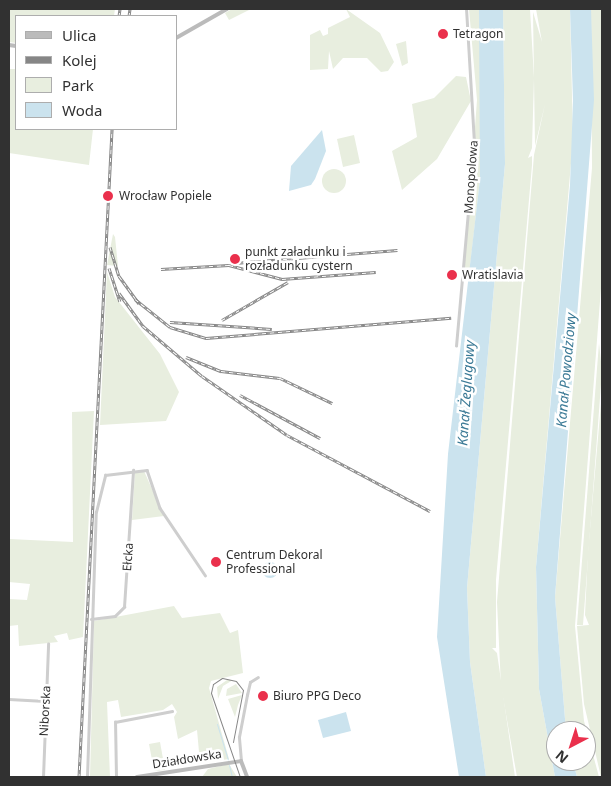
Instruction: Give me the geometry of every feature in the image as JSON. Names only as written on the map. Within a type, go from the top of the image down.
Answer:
[{"type":"street","points":[[178,37],[227,9]]},
{"type":"street","name":"Monopolowa","points":[[456,346],[474,143],[466,9]]},
{"type":"street","points":[[87,777],[91,619],[98,499],[108,473],[133,470],[149,473],[160,508],[205,575]]},
{"type":"street","name":"Ełcka","points":[[91,619],[115,616],[124,607],[133,470]]},
{"type":"street","name":"Niborska","points":[[43,777],[48,644]]},
{"type":"street","points":[[247,777],[241,761],[239,737],[250,682],[258,677]]},
{"type":"street","points":[[9,699],[45,701]]},
{"type":"street","points":[[116,777],[115,722],[172,711]]},
{"type":"street","name":"Działdowska","points":[[137,777],[241,761]]},
{"type":"green space","points":[[9,9],[115,9],[114,15],[15,15],[15,43],[9,42]]},
{"type":"green space","points":[[232,9],[251,9],[229,20],[225,13]]},
{"type":"green space","points":[[346,9],[380,33],[394,62],[388,71],[381,72],[367,58],[343,58],[333,69],[329,51],[328,69],[310,70],[310,35],[320,30],[323,36],[328,34],[328,28],[350,17]]},
{"type":"green space","points":[[469,9],[479,9],[482,86],[480,179],[469,276],[464,274],[477,100]]},
{"type":"green space","points":[[503,9],[530,9],[534,78],[532,148],[528,158],[532,156],[532,165],[496,580],[496,648],[492,648],[497,653],[515,777],[486,777],[470,662],[467,588],[505,164]]},
{"type":"green space","points":[[536,9],[570,9],[573,140],[536,567],[539,689],[546,728],[546,771],[554,771],[555,777],[517,777],[501,686],[497,602],[534,155],[545,104],[535,146],[533,12],[542,42]]},
{"type":"green space","points":[[591,9],[602,9],[602,275],[575,626],[584,721],[565,721],[555,597],[592,168]]},
{"type":"green space","points":[[406,41],[408,63],[402,66],[396,44]]},
{"type":"green space","points":[[9,69],[15,69],[15,130],[93,130],[89,165],[9,153]]},
{"type":"green space","points":[[456,76],[466,77],[471,101],[437,159],[402,190],[392,151],[417,137],[412,104],[434,98]]},
{"type":"green space","points":[[354,135],[360,163],[343,167],[337,139]]},
{"type":"green space","points":[[334,169],[339,170],[345,176],[345,186],[339,192],[334,193],[329,192],[323,186],[322,181],[323,176],[329,170]]},
{"type":"green space","points":[[113,234],[115,237],[118,266],[107,265]]},
{"type":"green space","points":[[107,272],[115,297],[160,354],[179,392],[166,421],[100,425]]},
{"type":"green space","points":[[599,343],[602,371],[583,625],[577,625]]},
{"type":"green space","points":[[602,392],[602,777],[596,756],[596,721],[588,721],[584,704],[577,626],[589,625],[585,615],[588,552]]},
{"type":"green space","points":[[94,411],[83,637],[69,640],[67,633],[54,636],[58,642],[19,646],[18,625],[9,626],[9,599],[27,600],[30,584],[9,582],[9,539],[73,542],[72,412]]},
{"type":"green space","points":[[144,471],[164,516],[132,520],[135,472]]},
{"type":"green space","points":[[174,606],[182,618],[220,613],[230,633],[238,630],[243,673],[211,681],[209,688],[229,759],[208,762],[206,752],[199,752],[197,730],[178,739],[174,717],[177,712],[172,704],[163,710],[121,717],[118,700],[107,702],[110,777],[90,777],[94,621]]},
{"type":"green space","points":[[227,680],[233,680],[223,686],[218,699],[217,687]]},
{"type":"green space","points":[[236,684],[242,693],[226,696],[227,689]]},
{"type":"green space","points":[[242,695],[238,705],[235,717],[228,699]]},
{"type":"green space","points":[[160,742],[165,770],[154,771],[149,744]]},
{"type":"green space","points":[[229,764],[237,777],[202,777],[208,769]]},
{"type":"green space","points":[[596,766],[599,777],[577,777],[576,771],[596,771]]},
{"type":"water","name":"Kanał Żeglugowy","points":[[479,9],[503,9],[505,164],[467,588],[470,662],[486,777],[459,777],[437,637],[448,454],[480,179]]},
{"type":"water","name":"Kanał Powodziowy","points":[[570,9],[591,9],[594,100],[555,597],[565,721],[546,721],[546,728],[539,689],[536,567],[570,185],[573,101]]},
{"type":"water","points":[[322,130],[326,151],[315,179],[311,185],[289,191],[291,166]]},
{"type":"water","points":[[270,562],[276,564],[278,570],[276,576],[270,578],[264,576],[262,570],[264,564]]},
{"type":"water","points":[[346,712],[351,731],[323,738],[318,720]]},
{"type":"water","points":[[554,771],[576,771],[577,777],[555,777]]},
{"type":"waterway","points":[[217,724],[228,759]]},
{"type":"waterway","points":[[229,765],[232,777]]},
{"type":"tram line","points":[[233,742],[243,690],[236,681],[222,678],[213,684],[211,693],[240,777]]},
{"type":"railway","points":[[119,15],[120,9]]},
{"type":"railway","points":[[129,15],[130,9]]},
{"type":"railway","points":[[79,777],[112,130]]},
{"type":"railway","points":[[110,247],[119,276],[139,304]]},
{"type":"railway","points":[[235,263],[397,250]]},
{"type":"railway","points":[[161,269],[229,265],[282,279],[376,272]]},
{"type":"railway","points":[[109,268],[120,301]]},
{"type":"railway","points":[[222,320],[288,282]]},
{"type":"railway","points":[[119,293],[143,326],[202,376],[287,435],[430,511]]},
{"type":"railway","points":[[135,299],[170,327],[206,338],[451,318]]},
{"type":"railway","points":[[170,322],[272,329]]},
{"type":"railway","points":[[186,357],[221,371],[280,378],[332,403]]},
{"type":"railway","points":[[240,395],[320,438]]},
{"type":"place","name":"Tetragon","points":[[443,34]]},
{"type":"place","name":"Wrocław Popiele","points":[[108,196]]},
{"type":"place","name":"punkt załadunku i rozładunku cystern","points":[[235,259]]},
{"type":"place","name":"Wratislavia","points":[[452,275]]},
{"type":"place","name":"Centrum Dekoral Professional","points":[[216,562]]},
{"type":"place","name":"Biuro PPG Deco","points":[[263,696]]}]
